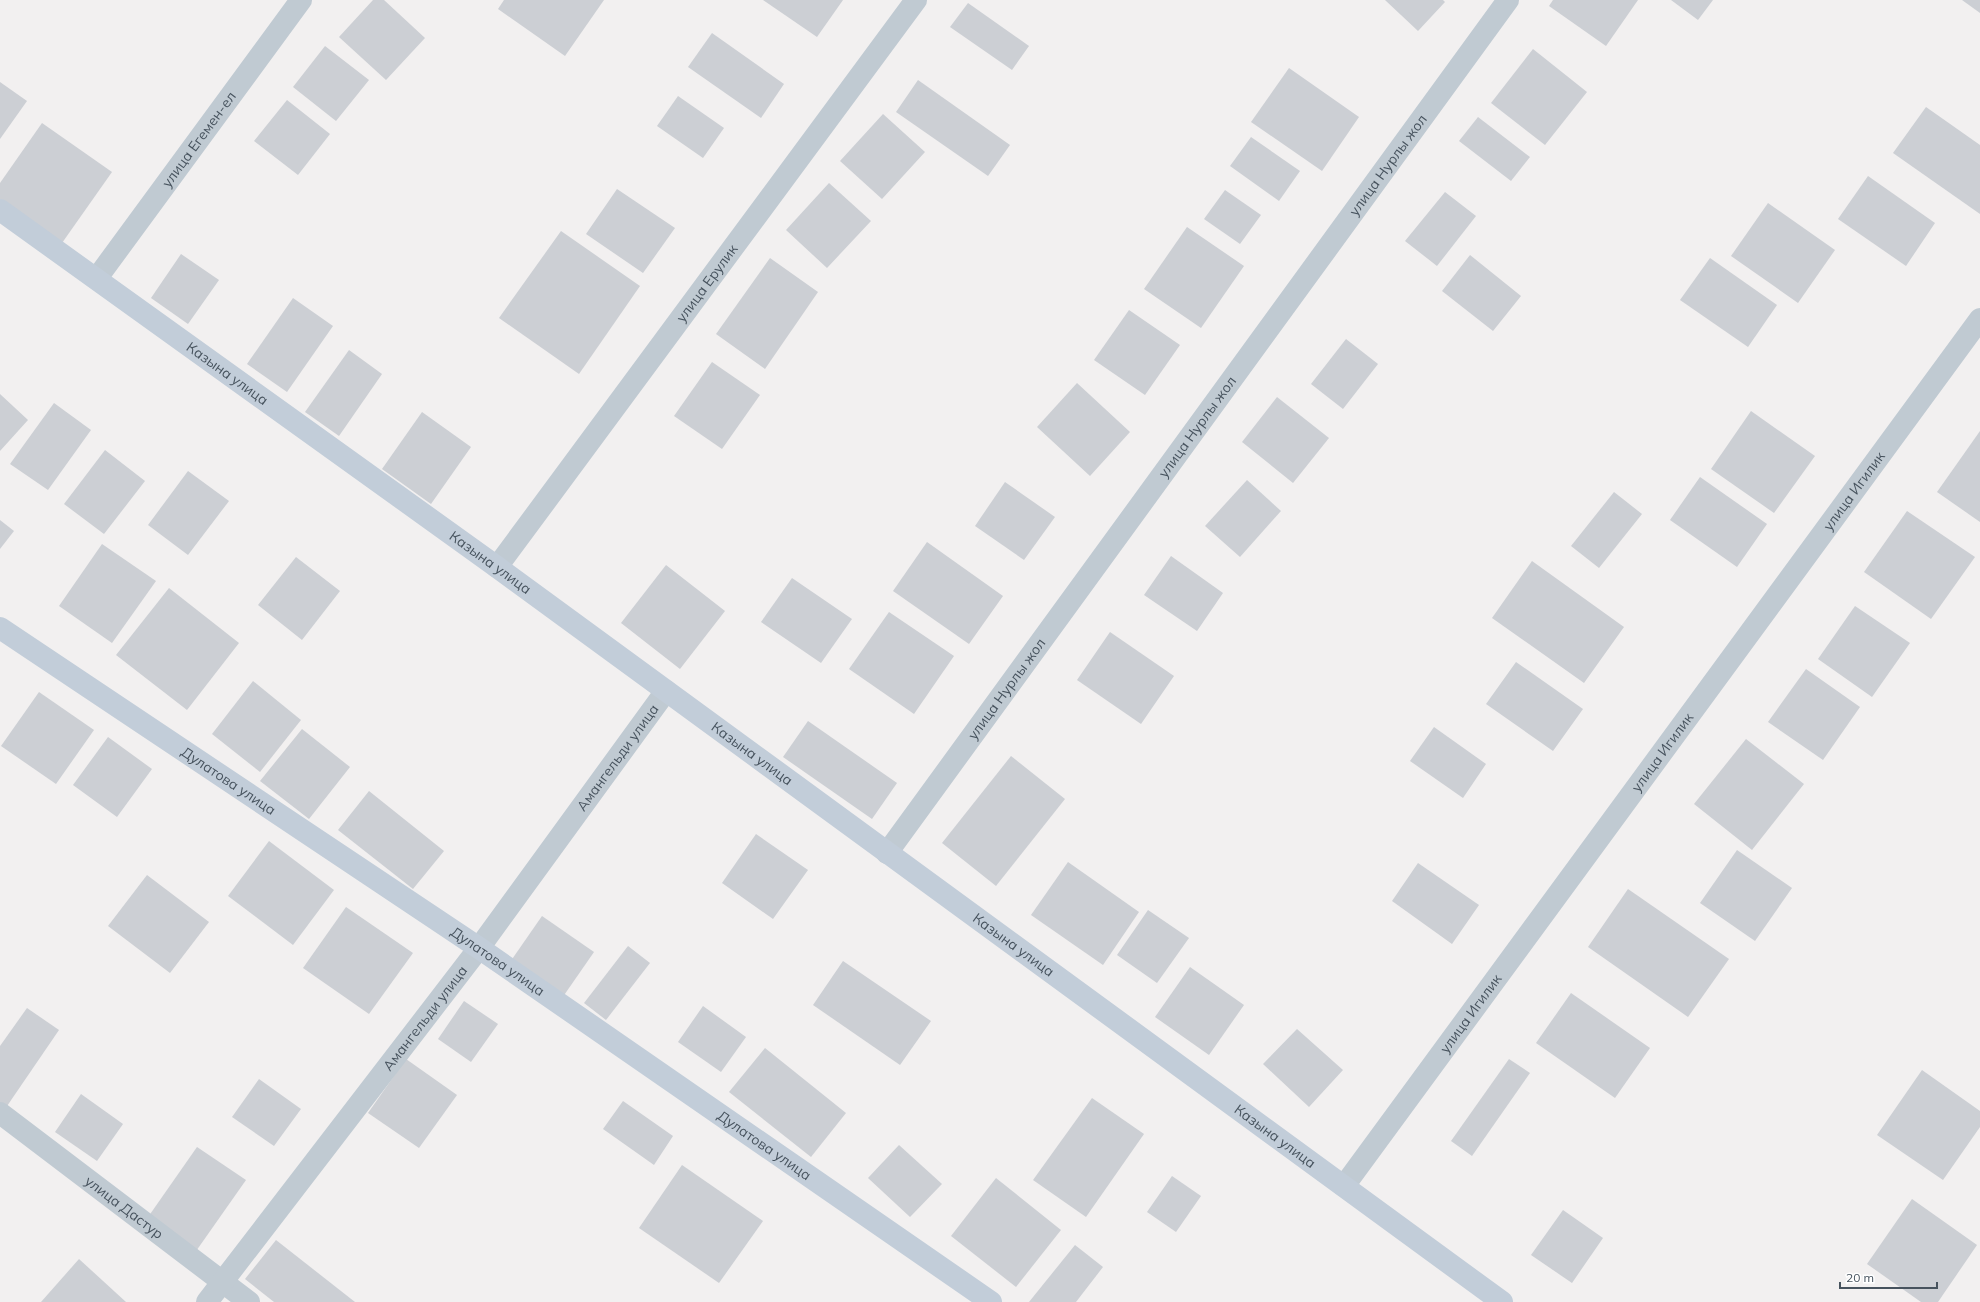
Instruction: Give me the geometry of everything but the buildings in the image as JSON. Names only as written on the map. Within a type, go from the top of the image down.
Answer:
[{"type":"street","name":"улица Егемен-ел","points":[[97,278],[301,0]]},
{"type":"street","name":"улица Ерулик","points":[[497,567],[916,0]]},
{"type":"street","name":"улица Нурлы жол","points":[[887,853],[1508,0]]},
{"type":"street","name":"Казына улица","points":[[0,210],[97,278],[497,567],[1502,1302]]},
{"type":"street","name":"улица Игилик","points":[[1344,1186],[1980,319]]},
{"type":"street","name":"Дулатова улица","points":[[0,628],[479,948],[991,1302]]},
{"type":"street","name":"Амангельди улица","points":[[207,1302],[479,948],[666,691]]},
{"type":"street","name":"улица Дастур","points":[[0,1113],[248,1302]]}]
